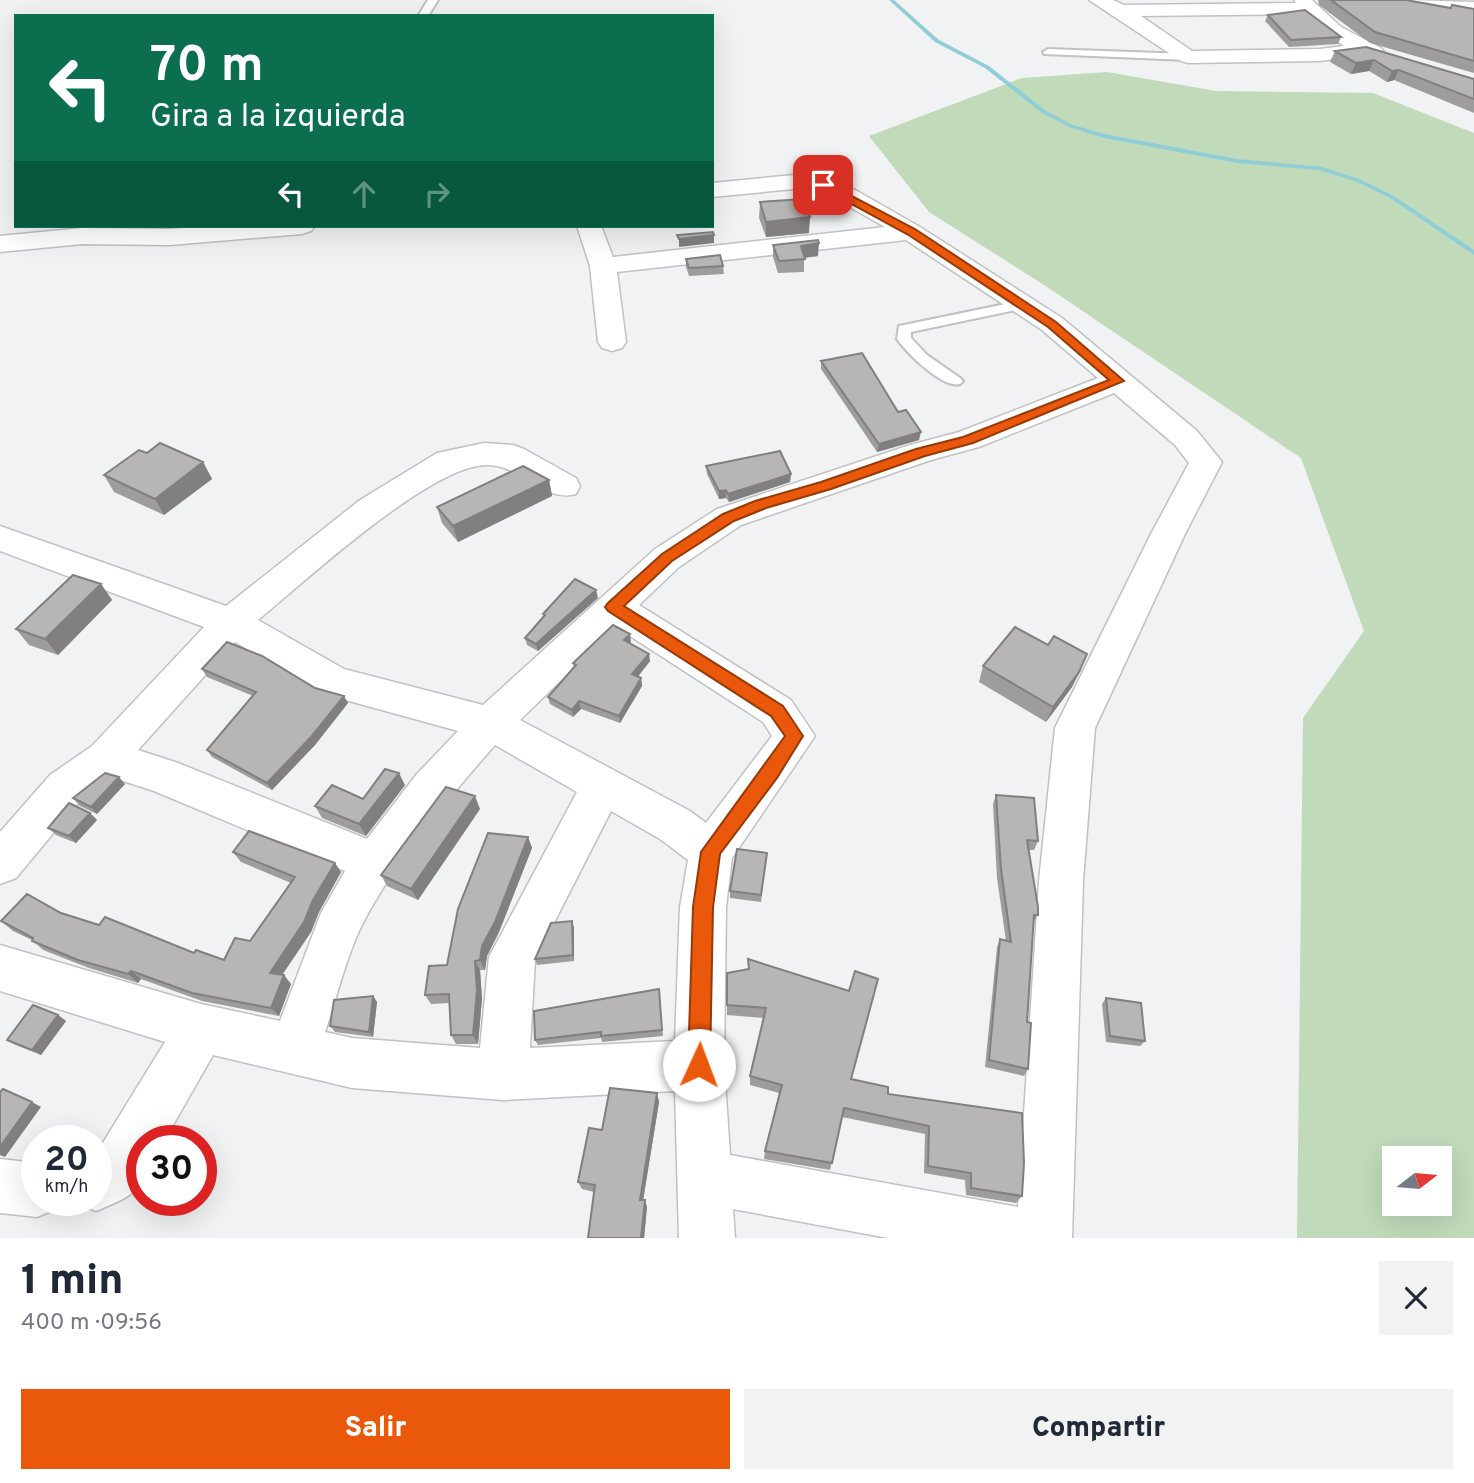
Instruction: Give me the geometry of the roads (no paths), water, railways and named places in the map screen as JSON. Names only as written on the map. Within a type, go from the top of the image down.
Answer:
[{"type":"street","points":[[1098,0],[1121,11],[1188,57],[1320,55],[1362,49]]},
{"type":"street","points":[[1420,0],[1474,8]]},
{"type":"street","points":[[1121,11],[1305,4],[1341,36],[1362,49],[1387,56]]},
{"type":"street","points":[[714,190],[804,181],[848,196],[911,232],[1052,324],[1186,438],[1206,462],[1168,534],[1075,728],[1061,881],[1044,1238]]},
{"type":"street","points":[[0,244],[82,236],[170,237],[278,228]]},
{"type":"street","points":[[590,228],[603,266],[612,342]]},
{"type":"street","points":[[603,266],[911,232]]},
{"type":"street","points":[[293,1051],[344,913],[375,863],[431,788],[489,723],[667,558],[729,517],[761,504],[826,486],[921,452],[968,440],[1118,381]]},
{"type":"street","points":[[0,864],[65,788],[106,758],[231,622],[372,508],[448,461],[484,454],[513,456],[564,486]]},
{"type":"street","points":[[0,538],[231,622],[334,682],[489,723],[675,825],[711,852]]},
{"type":"street","points":[[613,607],[777,711],[795,736],[711,852],[703,907],[699,1065],[706,1238]]},
{"type":"street","points":[[106,758],[163,776],[375,863]]},
{"type":"street","points":[[503,1075],[512,957],[603,785]]},
{"type":"street","points":[[0,968],[201,1028],[352,1063],[503,1075],[699,1065]]},
{"type":"street","points":[[112,1175],[117,1172],[201,1028]]},
{"type":"street","points":[[705,1177],[1036,1238]]},
{"type":"street","points":[[0,1186],[21,1189]]},
{"type":"lane","points":[[1048,52],[1188,57]]},
{"type":"lane","points":[[955,381],[922,358],[904,339],[904,329],[1020,305]]},
{"type":"waterway","points":[[891,0],[937,41],[987,67],[1044,112],[1071,126],[1104,136],[1237,161],[1320,168],[1357,180],[1392,197],[1474,253]]}]
